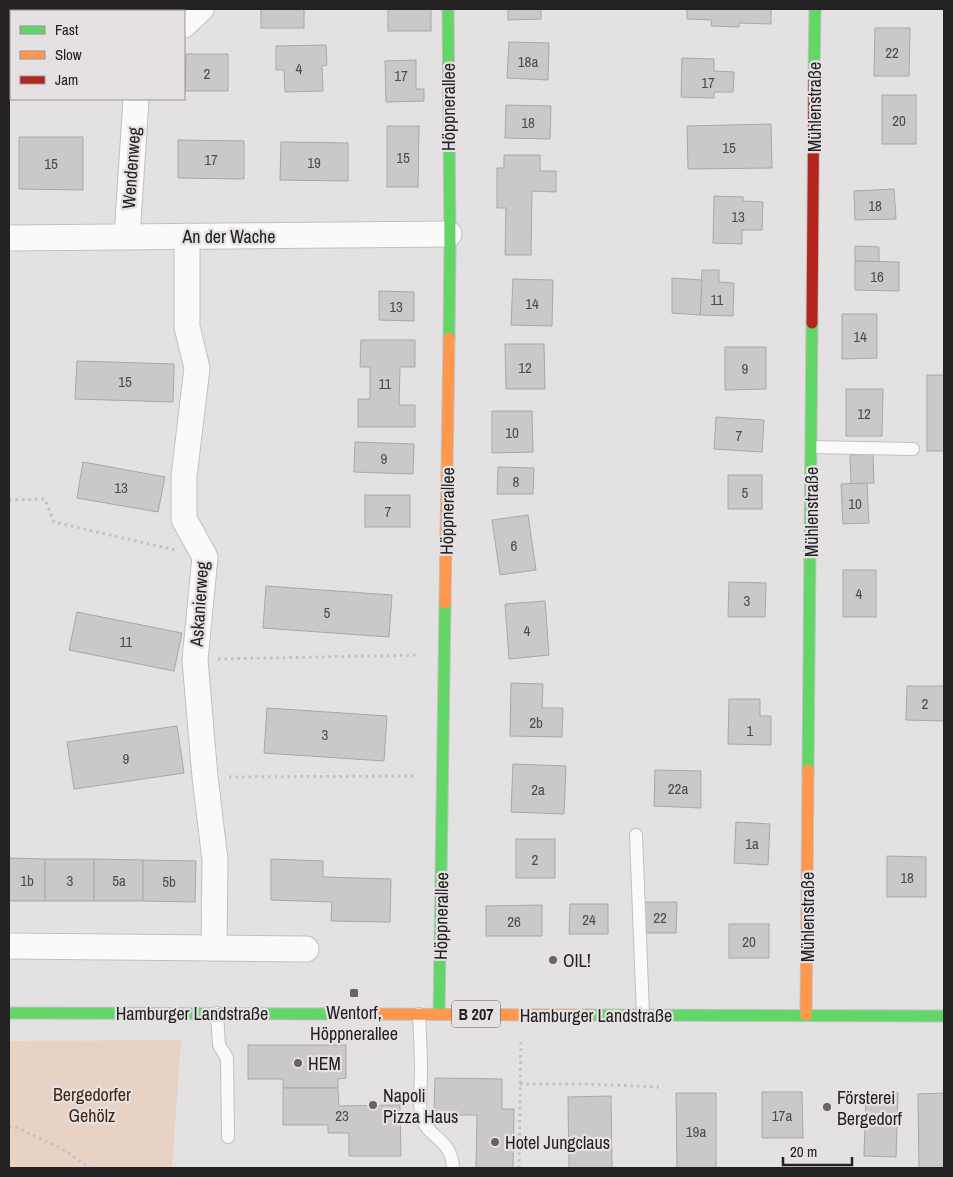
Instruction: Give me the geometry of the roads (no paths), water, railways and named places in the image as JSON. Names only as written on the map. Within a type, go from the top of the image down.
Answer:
[{"type":"street","points":[[185,24],[200,9]]},
{"type":"street","name":"Höppnerallee","points":[[439,1014],[450,243],[448,9]]},
{"type":"street","name":"Mühlenstraße","points":[[806,1015],[815,9]]},
{"type":"street","name":"Wendenweg","points":[[127,237],[136,100]]},
{"type":"street","name":"An der Wache","points":[[9,238],[449,234]]},
{"type":"street","name":"Askanierweg","points":[[187,236],[187,327],[197,368],[184,476],[184,519],[205,557],[195,660],[205,777],[215,860],[214,948]]},
{"type":"street","points":[[9,946],[306,949]]},
{"type":"street","name":"Hamburger Landstraße","points":[[9,1013],[944,1016]]},
{"type":"lane","points":[[811,447],[913,449]]},
{"type":"lane","points":[[636,835],[643,1015]]},
{"type":"lane","points":[[218,1014],[219,1044],[227,1058],[228,1137]]},
{"type":"lane","points":[[419,1014],[421,1114],[425,1126],[448,1148],[453,1159],[453,1168]]},
{"type":"place","name":"OIL!","points":[[553,960]]},
{"type":"place","name":"Wentorf, Höppnerallee","points":[[354,993]]},
{"type":"place","name":"HEM","points":[[298,1063]]},
{"type":"place","name":"Napoli Pizza Haus","points":[[373,1105]]},
{"type":"place","name":"Försterei Bergedorf","points":[[827,1107]]},
{"type":"place","name":"Hotel Jungclaus","points":[[495,1142]]},
{"type":"park label","name":"Bergedorfer Gehölz","points":[[92,1104]]}]
